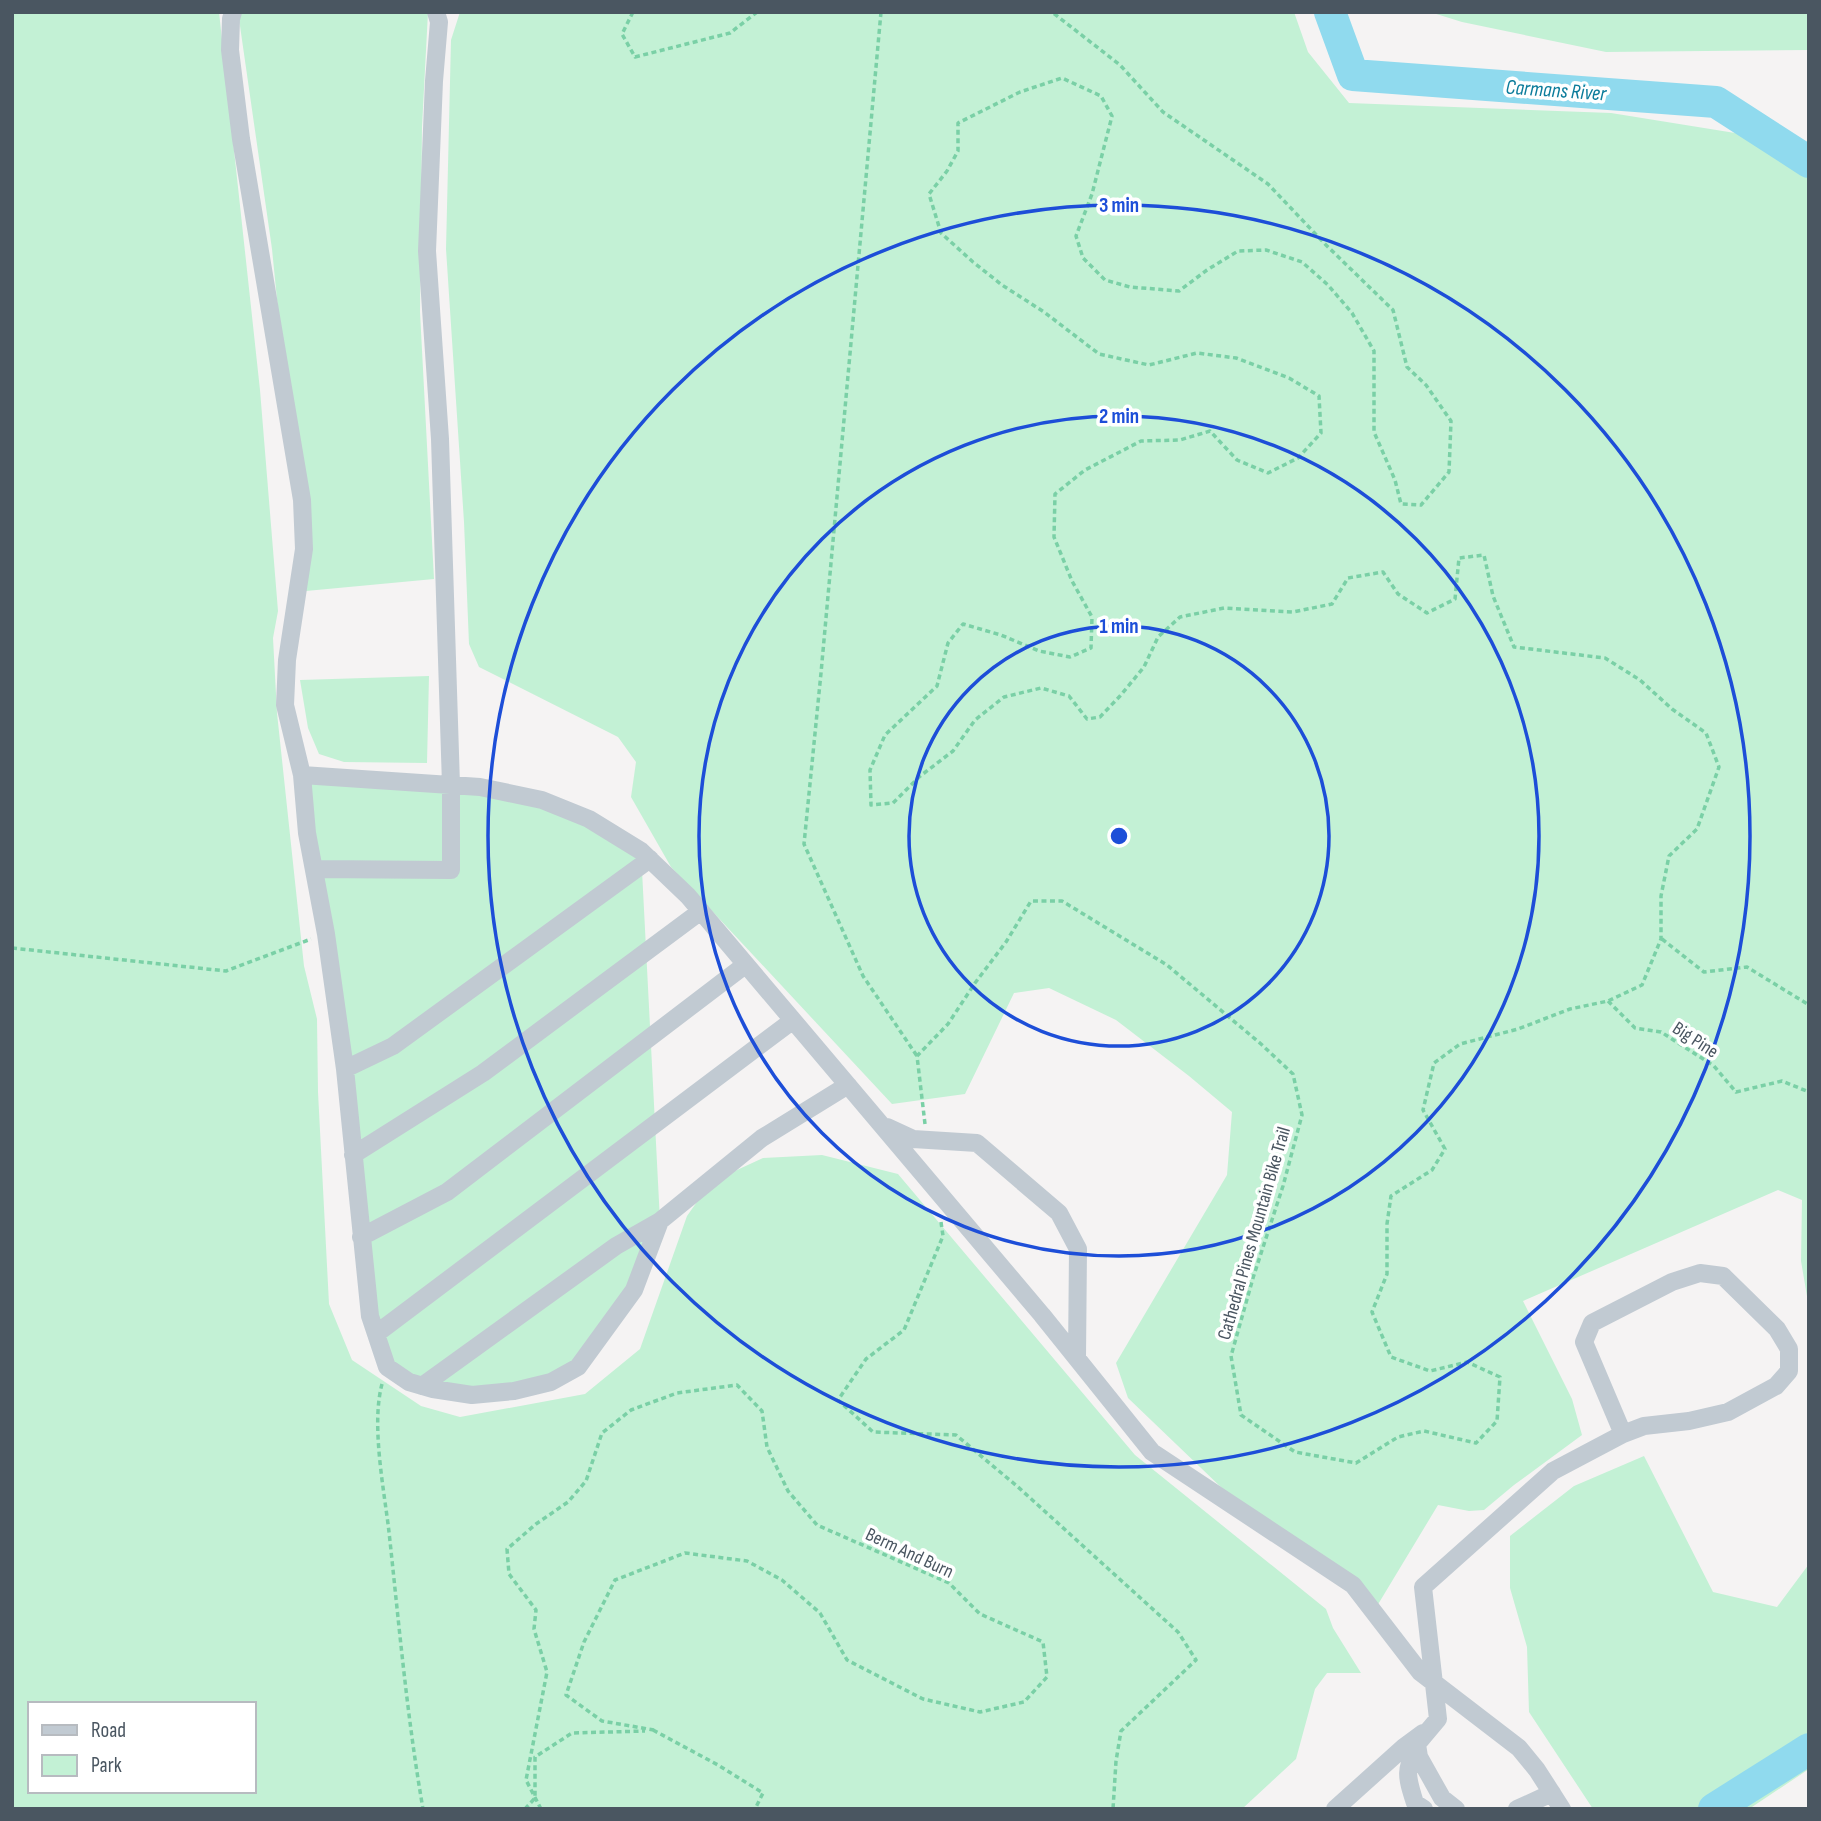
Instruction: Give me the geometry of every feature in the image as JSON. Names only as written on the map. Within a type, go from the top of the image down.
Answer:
[{"type":"lane","points":[[233,12],[230,50],[241,139],[302,500],[304,549],[287,660],[285,705],[302,775],[307,832],[326,934],[345,1069],[370,1316],[387,1367],[410,1382],[422,1386],[472,1395],[551,1382],[578,1367],[634,1290],[660,1221]]},
{"type":"lane","points":[[314,869],[451,870],[451,785],[440,439],[427,251],[434,80],[440,15]]},
{"type":"lane","points":[[302,775],[480,787],[551,804],[589,818],[641,851],[701,911],[935,1187],[1152,1451],[1353,1585],[1420,1672],[1519,1748],[1562,1809]]},
{"type":"lane","points":[[345,1069],[393,1046],[650,859]]},
{"type":"lane","points":[[353,1155],[482,1073],[701,911]]},
{"type":"lane","points":[[361,1237],[447,1192],[746,965]]},
{"type":"lane","points":[[376,1334],[792,1021]]},
{"type":"lane","points":[[422,1386],[616,1246],[660,1221],[762,1138],[848,1085]]},
{"type":"lane","points":[[882,1125],[913,1139],[977,1143],[1059,1213],[1078,1249],[1077,1358]]},
{"type":"lane","points":[[1424,1809],[1415,1803],[1408,1780],[1408,1765],[1417,1744],[1438,1718],[1423,1587],[1553,1471],[1623,1434],[1644,1426],[1689,1422],[1728,1412],[1776,1386],[1789,1371],[1789,1349],[1777,1329],[1723,1276],[1700,1273],[1672,1282],[1592,1323],[1584,1342],[1623,1434]]},
{"type":"lane","points":[[1335,1809],[1404,1747],[1431,1727]]},
{"type":"lane","points":[[1417,1744],[1419,1757],[1441,1798],[1456,1809]]},
{"type":"lane","points":[[1517,1809],[1552,1793]]},
{"type":"path","points":[[633,12],[622,34],[635,57],[730,33],[757,12]]},
{"type":"path","points":[[881,12],[804,844],[863,976],[917,1056],[927,1141]]},
{"type":"path","name":"Cathedral Pines Mountain Bike Trail","points":[[917,1056],[948,1024],[1006,942],[1031,901],[1062,901],[1167,965],[1293,1074],[1302,1115],[1231,1356],[1241,1415],[1295,1452],[1356,1463],[1398,1437],[1424,1431],[1476,1443],[1497,1421],[1500,1377],[1466,1362],[1430,1371],[1391,1357],[1372,1312],[1387,1274],[1387,1224],[1391,1196],[1432,1170],[1445,1149],[1423,1110],[1434,1063],[1460,1044],[1518,1029],[1570,1009],[1608,1001],[1642,985],[1661,939],[1661,896],[1669,856],[1697,829],[1719,767],[1706,733],[1672,709],[1640,680],[1605,658],[1514,647],[1493,596],[1484,555],[1459,558],[1455,599],[1427,613],[1398,594],[1383,572],[1348,578],[1332,604],[1293,612],[1224,608],[1180,617],[1158,637],[1144,667],[1100,717],[1087,719],[1069,696],[1041,688],[1004,696],[975,720],[953,751],[919,777],[892,803],[871,805],[870,770],[885,735],[937,686],[948,643],[964,624],[1040,651],[1070,657],[1091,648],[1091,617],[1072,581],[1054,537],[1055,494],[1085,470],[1141,441],[1180,440],[1210,431],[1237,460],[1268,473],[1298,458],[1321,433],[1319,396],[1289,378],[1236,358],[1197,353],[1149,365],[1099,354],[973,262],[941,233],[929,194],[958,151],[958,123],[1020,92],[1062,78],[1101,96],[1112,116],[1092,194],[1076,236],[1083,258],[1105,280],[1130,287],[1179,291],[1238,251],[1266,250],[1302,262],[1328,285],[1352,313],[1374,351],[1374,432],[1395,480],[1401,504],[1421,505],[1449,472],[1451,421],[1426,386],[1407,367],[1393,310],[1268,184],[1163,112],[1120,65],[1052,12]]},
{"type":"path","points":[[12,948],[226,971],[326,934]]},
{"type":"path","points":[[1661,939],[1704,972],[1747,967],[1809,1005]]},
{"type":"path","name":"Big Pine","points":[[1608,1001],[1635,1028],[1661,1032],[1714,1066],[1736,1092],[1782,1081],[1809,1092]]},
{"type":"path","points":[[935,1187],[943,1236],[904,1329],[866,1359],[838,1400],[873,1432],[956,1435],[1018,1487],[1178,1632],[1196,1660],[1121,1731],[1113,1809]]},
{"type":"path","points":[[387,1367],[379,1396],[379,1441],[423,1809]]},
{"type":"path","name":"Berm And Burn","points":[[541,1809],[526,1780],[547,1672],[534,1629],[536,1610],[509,1574],[507,1549],[536,1524],[568,1502],[586,1481],[602,1433],[631,1410],[677,1393],[737,1385],[762,1411],[767,1447],[788,1491],[817,1525],[949,1583],[980,1614],[1043,1642],[1047,1676],[1024,1702],[980,1712],[923,1699],[847,1660],[820,1614],[782,1580],[747,1561],[685,1553],[615,1580],[584,1642],[566,1695],[602,1721],[654,1730]]},
{"type":"path","points":[[525,1809],[535,1798],[535,1757],[572,1733],[654,1730],[762,1793],[755,1809]]},
{"type":"green space","points":[[12,12],[219,12],[260,390],[278,611],[273,638],[277,713],[304,966],[317,1019],[329,1304],[352,1360],[421,1406],[460,1417],[585,1394],[640,1349],[687,1216],[711,1182],[763,1158],[822,1155],[898,1174],[1135,1455],[1326,1609],[1333,1628],[1361,1673],[1327,1673],[1315,1689],[1296,1759],[1242,1809],[12,1809]]},
{"type":"green space","points":[[238,12],[428,12],[422,127],[420,312],[434,579],[306,591],[272,249]]},
{"type":"green space","points":[[460,12],[1294,12],[1308,52],[1349,103],[1611,113],[1809,145],[1809,1308],[1801,1261],[1802,1200],[1778,1190],[1523,1301],[1572,1399],[1582,1435],[1484,1510],[1469,1511],[1438,1505],[1374,1611],[1225,1491],[1128,1398],[1116,1363],[1227,1175],[1232,1112],[1116,1020],[1049,988],[1014,993],[965,1094],[892,1104],[671,867],[631,797],[636,762],[618,737],[479,667],[469,644],[464,522],[446,249],[451,40]]},
{"type":"green space","points":[[1430,12],[1809,12],[1809,50],[1606,52],[1462,22]]},
{"type":"green space","points":[[429,676],[427,763],[344,762],[319,754],[308,728],[300,680]]},
{"type":"green space","points":[[302,775],[542,800],[641,851],[660,1221],[634,1290],[578,1367],[472,1395],[387,1367],[370,1316]]},
{"type":"green space","points":[[1644,1456],[1713,1592],[1777,1607],[1809,1564],[1809,1769],[1749,1809],[1593,1809],[1529,1712],[1527,1647],[1510,1588],[1510,1536],[1574,1486]]},
{"type":"waterway","name":"Carmans River","points":[[1330,12],[1353,75],[1716,102],[1809,162]]},
{"type":"waterway","name":"Carmans River","points":[[1714,1809],[1809,1749]]}]
